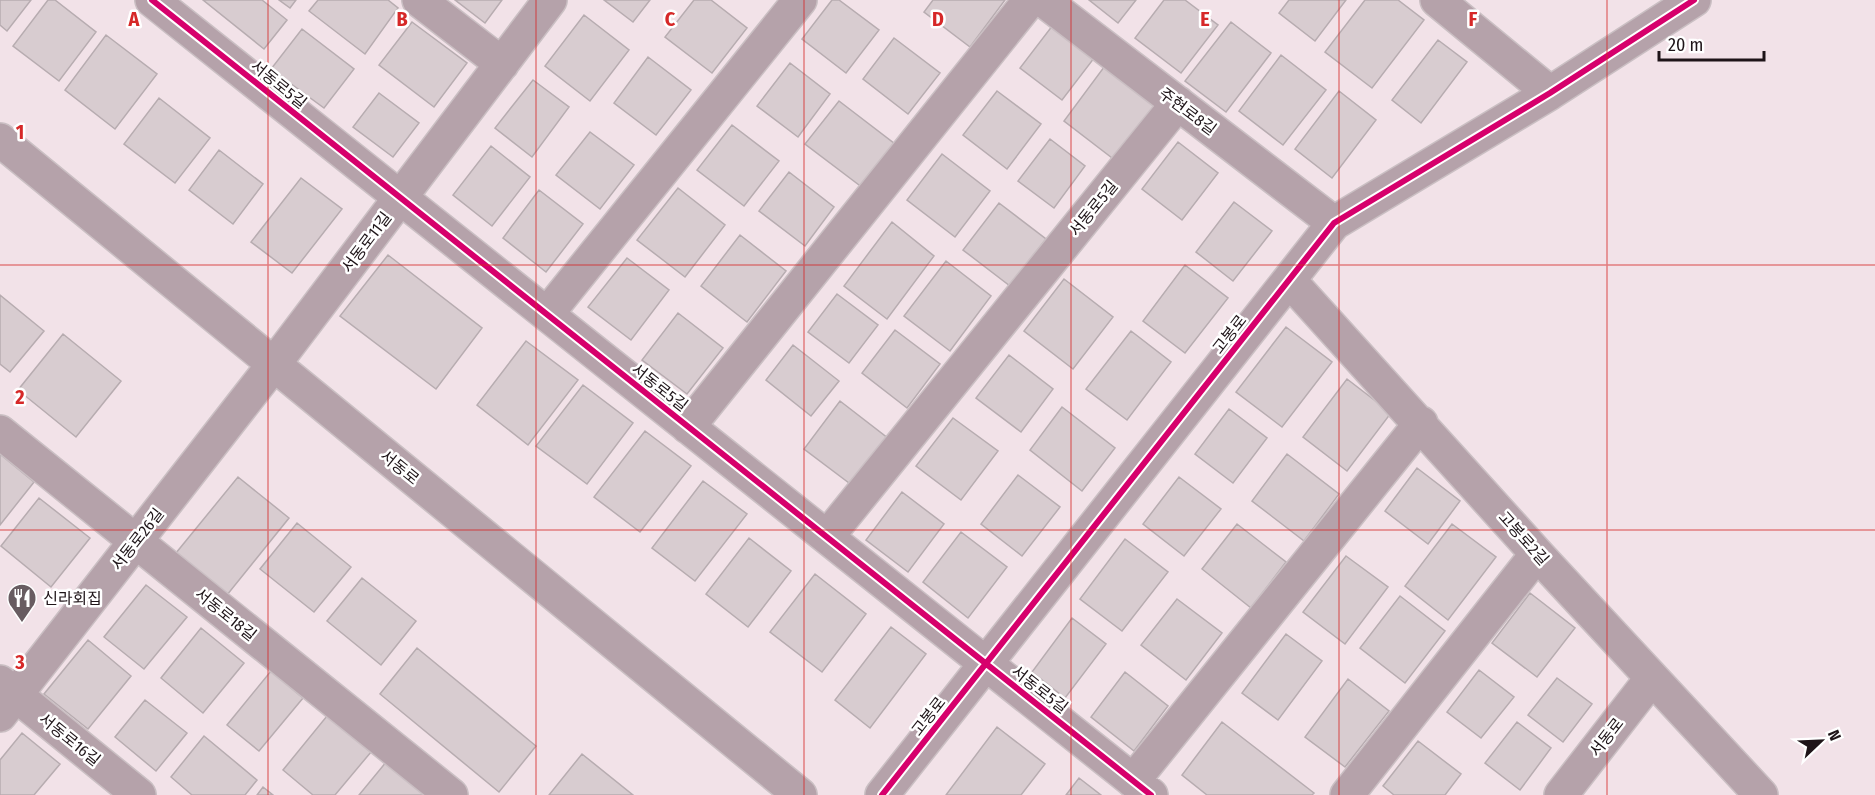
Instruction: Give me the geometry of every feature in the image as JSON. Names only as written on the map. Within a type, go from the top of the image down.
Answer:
[{"type":"street","name":"서동로5길","points":[[152,0],[1142,788],[1421,423]]},
{"type":"street","points":[[419,0],[502,64]]},
{"type":"street","name":"서동로11길","points":[[274,364],[550,0]]},
{"type":"street","points":[[546,314],[800,0]]},
{"type":"street","name":"서동로5길","points":[[688,427],[1030,0]]},
{"type":"street","name":"주현로8길","points":[[1043,0],[1334,223]]},
{"type":"street","points":[[1437,0],[1550,93]]},
{"type":"street","name":"고봉로","points":[[882,795],[1334,223],[1550,93],[1694,0]]},
{"type":"street","name":"서동로5길","points":[[827,537],[1178,103]]},
{"type":"street","name":"서동로","points":[[0,140],[800,795]]},
{"type":"street","name":"고봉로2길","points":[[1289,280],[1421,423],[1537,554],[1761,795]]},
{"type":"street","name":"서동로26길","points":[[5,697],[135,541],[274,364]]},
{"type":"street","name":"서동로18길","points":[[0,432],[451,795]]},
{"type":"street","points":[[1347,795],[1537,554]]},
{"type":"street","name":"서동로","points":[[1561,795],[1652,678]]},
{"type":"street","name":"서동로16길","points":[[5,697],[139,795]]},
{"type":"building","points":[[0,0],[31,0],[7,31],[0,25]]},
{"type":"building","points":[[48,0],[55,0],[96,32],[59,81],[13,46]]},
{"type":"building","points":[[203,0],[262,0],[287,20],[264,49]]},
{"type":"building","points":[[279,0],[296,0],[290,8]]},
{"type":"building","points":[[318,0],[388,0],[398,8],[365,54],[309,11]]},
{"type":"building","points":[[455,0],[502,0],[485,23]]},
{"type":"building","points":[[604,0],[650,0],[633,22]]},
{"type":"building","points":[[694,0],[711,0],[747,28],[712,73],[665,37]]},
{"type":"building","points":[[832,0],[839,0],[879,30],[846,73],[802,39]]},
{"type":"building","points":[[933,0],[1005,0],[970,47],[924,12]]},
{"type":"building","points":[[1089,0],[1136,0],[1118,23]]},
{"type":"building","points":[[1164,0],[1185,0],[1218,25],[1181,73],[1135,38]]},
{"type":"building","points":[[1289,0],[1346,0],[1315,41],[1279,13]]},
{"type":"building","points":[[1365,0],[1398,0],[1424,20],[1372,88],[1325,52]]},
{"type":"building","points":[[584,15],[629,50],[590,101],[545,66]]},
{"type":"building","points":[[1056,21],[1098,53],[1062,100],[1020,68]]},
{"type":"building","points":[[412,22],[467,63],[434,107],[379,65]]},
{"type":"building","points":[[1231,22],[1271,53],[1226,112],[1185,81]]},
{"type":"building","points":[[302,29],[354,69],[324,108],[271,69]]},
{"type":"building","points":[[106,35],[157,74],[115,129],[65,90]]},
{"type":"building","points":[[894,38],[940,73],[908,114],[863,79]]},
{"type":"building","points":[[1438,40],[1467,62],[1421,123],[1392,100]]},
{"type":"building","points":[[1281,55],[1326,90],[1283,145],[1239,111]]},
{"type":"building","points":[[648,57],[691,90],[656,135],[614,103]]},
{"type":"building","points":[[1110,59],[1162,99],[1116,161],[1064,121]]},
{"type":"building","points":[[790,63],[830,94],[798,137],[757,106]]},
{"type":"building","points":[[533,80],[569,107],[532,157],[495,128]]},
{"type":"building","points":[[997,91],[1041,124],[1007,169],[963,135]]},
{"type":"building","points":[[1339,91],[1376,120],[1332,178],[1295,149]]},
{"type":"building","points":[[379,93],[419,123],[393,157],[353,127]]},
{"type":"building","points":[[159,98],[210,138],[175,183],[124,144]]},
{"type":"building","points":[[839,101],[895,144],[863,188],[805,144]]},
{"type":"building","points":[[732,125],[779,161],[744,206],[697,170]]},
{"type":"building","points":[[590,132],[634,165],[600,209],[556,175]]},
{"type":"building","points":[[1050,139],[1085,166],[1054,208],[1018,181]]},
{"type":"building","points":[[1178,142],[1218,173],[1182,220],[1142,189]]},
{"type":"building","points":[[491,146],[530,177],[492,226],[453,195]]},
{"type":"building","points":[[219,150],[263,184],[233,224],[189,190]]},
{"type":"building","points":[[942,154],[990,191],[955,237],[907,200]]},
{"type":"building","points":[[789,172],[834,207],[805,246],[759,211]]},
{"type":"building","points":[[301,178],[342,209],[292,273],[251,242]]},
{"type":"building","points":[[678,188],[725,225],[685,277],[637,240]]},
{"type":"building","points":[[539,190],[583,224],[546,272],[503,238]]},
{"type":"building","points":[[1234,202],[1272,231],[1233,281],[1196,252]]},
{"type":"building","points":[[999,203],[1046,239],[1010,286],[963,250]]},
{"type":"building","points":[[892,222],[934,256],[887,319],[844,286]]},
{"type":"building","points":[[740,235],[786,271],[747,322],[701,286]]},
{"type":"building","points":[[388,255],[482,328],[436,389],[340,316]]},
{"type":"building","points":[[627,258],[669,290],[631,340],[588,307]]},
{"type":"building","points":[[946,261],[991,296],[950,351],[904,316]]},
{"type":"building","points":[[1185,265],[1228,298],[1185,353],[1143,321]]},
{"type":"building","points":[[1064,279],[1113,317],[1073,369],[1024,331]]},
{"type":"building","points":[[837,294],[878,325],[849,363],[808,332]]},
{"type":"building","points":[[0,295],[44,331],[10,372],[0,364]]},
{"type":"building","points":[[678,313],[723,348],[687,394],[642,360]]},
{"type":"building","points":[[1286,327],[1332,362],[1282,427],[1236,392]]},
{"type":"building","points":[[895,330],[940,364],[907,408],[862,373]]},
{"type":"building","points":[[1131,331],[1171,362],[1127,420],[1086,389]]},
{"type":"building","points":[[63,334],[121,381],[76,437],[18,390]]},
{"type":"building","points":[[526,341],[578,380],[528,445],[477,405]]},
{"type":"building","points":[[793,345],[839,381],[811,416],[766,380]]},
{"type":"building","points":[[1009,355],[1053,389],[1021,432],[976,398]]},
{"type":"building","points":[[1347,379],[1391,413],[1347,471],[1303,437]]},
{"type":"building","points":[[583,385],[633,423],[587,484],[536,446]]},
{"type":"building","points":[[840,401],[889,439],[853,486],[804,449]]},
{"type":"building","points":[[1062,407],[1115,448],[1082,491],[1030,450]]},
{"type":"building","points":[[1229,409],[1267,438],[1233,483],[1195,454]]},
{"type":"building","points":[[953,418],[998,451],[961,500],[916,466]]},
{"type":"building","points":[[645,431],[691,466],[640,532],[594,497]]},
{"type":"building","points":[[0,454],[34,482],[0,525]]},
{"type":"building","points":[[1287,454],[1339,494],[1304,541],[1252,501]]},
{"type":"building","points":[[1417,468],[1460,501],[1428,544],[1385,511]]},
{"type":"building","points":[[1018,475],[1060,507],[1022,556],[981,524]]},
{"type":"building","points":[[238,477],[289,518],[227,595],[176,553]]},
{"type":"building","points":[[1179,477],[1221,509],[1184,556],[1143,524]]},
{"type":"building","points":[[703,481],[747,514],[695,581],[652,548]]},
{"type":"building","points":[[902,492],[944,524],[908,572],[866,540]]},
{"type":"building","points":[[39,498],[90,538],[51,587],[1,546]]},
{"type":"building","points":[[297,523],[351,567],[314,612],[260,569]]},
{"type":"building","points":[[1237,524],[1286,562],[1251,608],[1202,569]]},
{"type":"building","points":[[1452,524],[1496,557],[1448,620],[1405,586]]},
{"type":"building","points":[[961,532],[1007,567],[968,618],[923,582]]},
{"type":"building","points":[[749,538],[791,571],[748,627],[706,594]]},
{"type":"building","points":[[1125,539],[1168,572],[1122,631],[1080,599]]},
{"type":"building","points":[[1346,556],[1388,587],[1345,644],[1303,612]]},
{"type":"building","points":[[815,574],[866,614],[822,672],[770,632]]},
{"type":"building","points":[[362,578],[416,621],[381,665],[327,621]]},
{"type":"building","points":[[146,585],[187,617],[144,669],[104,637]]},
{"type":"building","points":[[1530,593],[1575,628],[1537,677],[1492,643]]},
{"type":"building","points":[[1400,596],[1445,631],[1405,683],[1360,648]]},
{"type":"building","points":[[1177,599],[1222,633],[1186,680],[1141,645]]},
{"type":"building","points":[[1072,618],[1106,644],[1065,698],[1032,672]]},
{"type":"building","points":[[891,627],[926,654],[870,728],[835,700]]},
{"type":"building","points":[[201,628],[244,663],[203,713],[161,678]]},
{"type":"building","points":[[1286,634],[1322,661],[1278,720],[1242,693]]},
{"type":"building","points":[[88,640],[131,676],[88,729],[44,694]]},
{"type":"building","points":[[417,648],[536,746],[499,792],[380,694]]},
{"type":"building","points":[[1479,670],[1514,697],[1481,738],[1447,712]]},
{"type":"building","points":[[271,671],[303,698],[259,751],[227,725]]},
{"type":"building","points":[[1125,672],[1168,706],[1134,751],[1091,717]]},
{"type":"building","points":[[1557,678],[1592,704],[1563,742],[1528,715]]},
{"type":"building","points":[[1348,679],[1389,711],[1345,767],[1305,737]]},
{"type":"building","points":[[145,700],[187,733],[156,771],[115,737]]},
{"type":"building","points":[[327,716],[371,752],[335,795],[313,795],[283,770]]},
{"type":"building","points":[[1222,722],[1314,793],[1312,795],[1207,795],[1182,775]]},
{"type":"building","points":[[1517,722],[1551,748],[1520,790],[1485,763]]},
{"type":"building","points":[[997,727],[1045,764],[1021,795],[946,795]]},
{"type":"building","points":[[22,733],[60,764],[34,795],[0,795],[0,760]]},
{"type":"building","points":[[204,736],[257,780],[245,795],[192,795],[171,777]]},
{"type":"building","points":[[1418,741],[1461,774],[1445,795],[1394,795],[1383,786]]},
{"type":"building","points":[[582,754],[633,795],[549,795]]},
{"type":"building","points":[[387,761],[428,795],[359,795]]},
{"type":"building","points":[[1079,778],[1101,795],[1066,795]]},
{"type":"building","points":[[263,787],[273,795],[257,795]]},
{"type":"cycle path","points":[[152,0],[1151,795]]},
{"type":"cycle path","points":[[882,795],[1334,223],[1550,93],[1694,0]]},
{"type":"place","name":"신라회집","points":[[22,624]]}]
